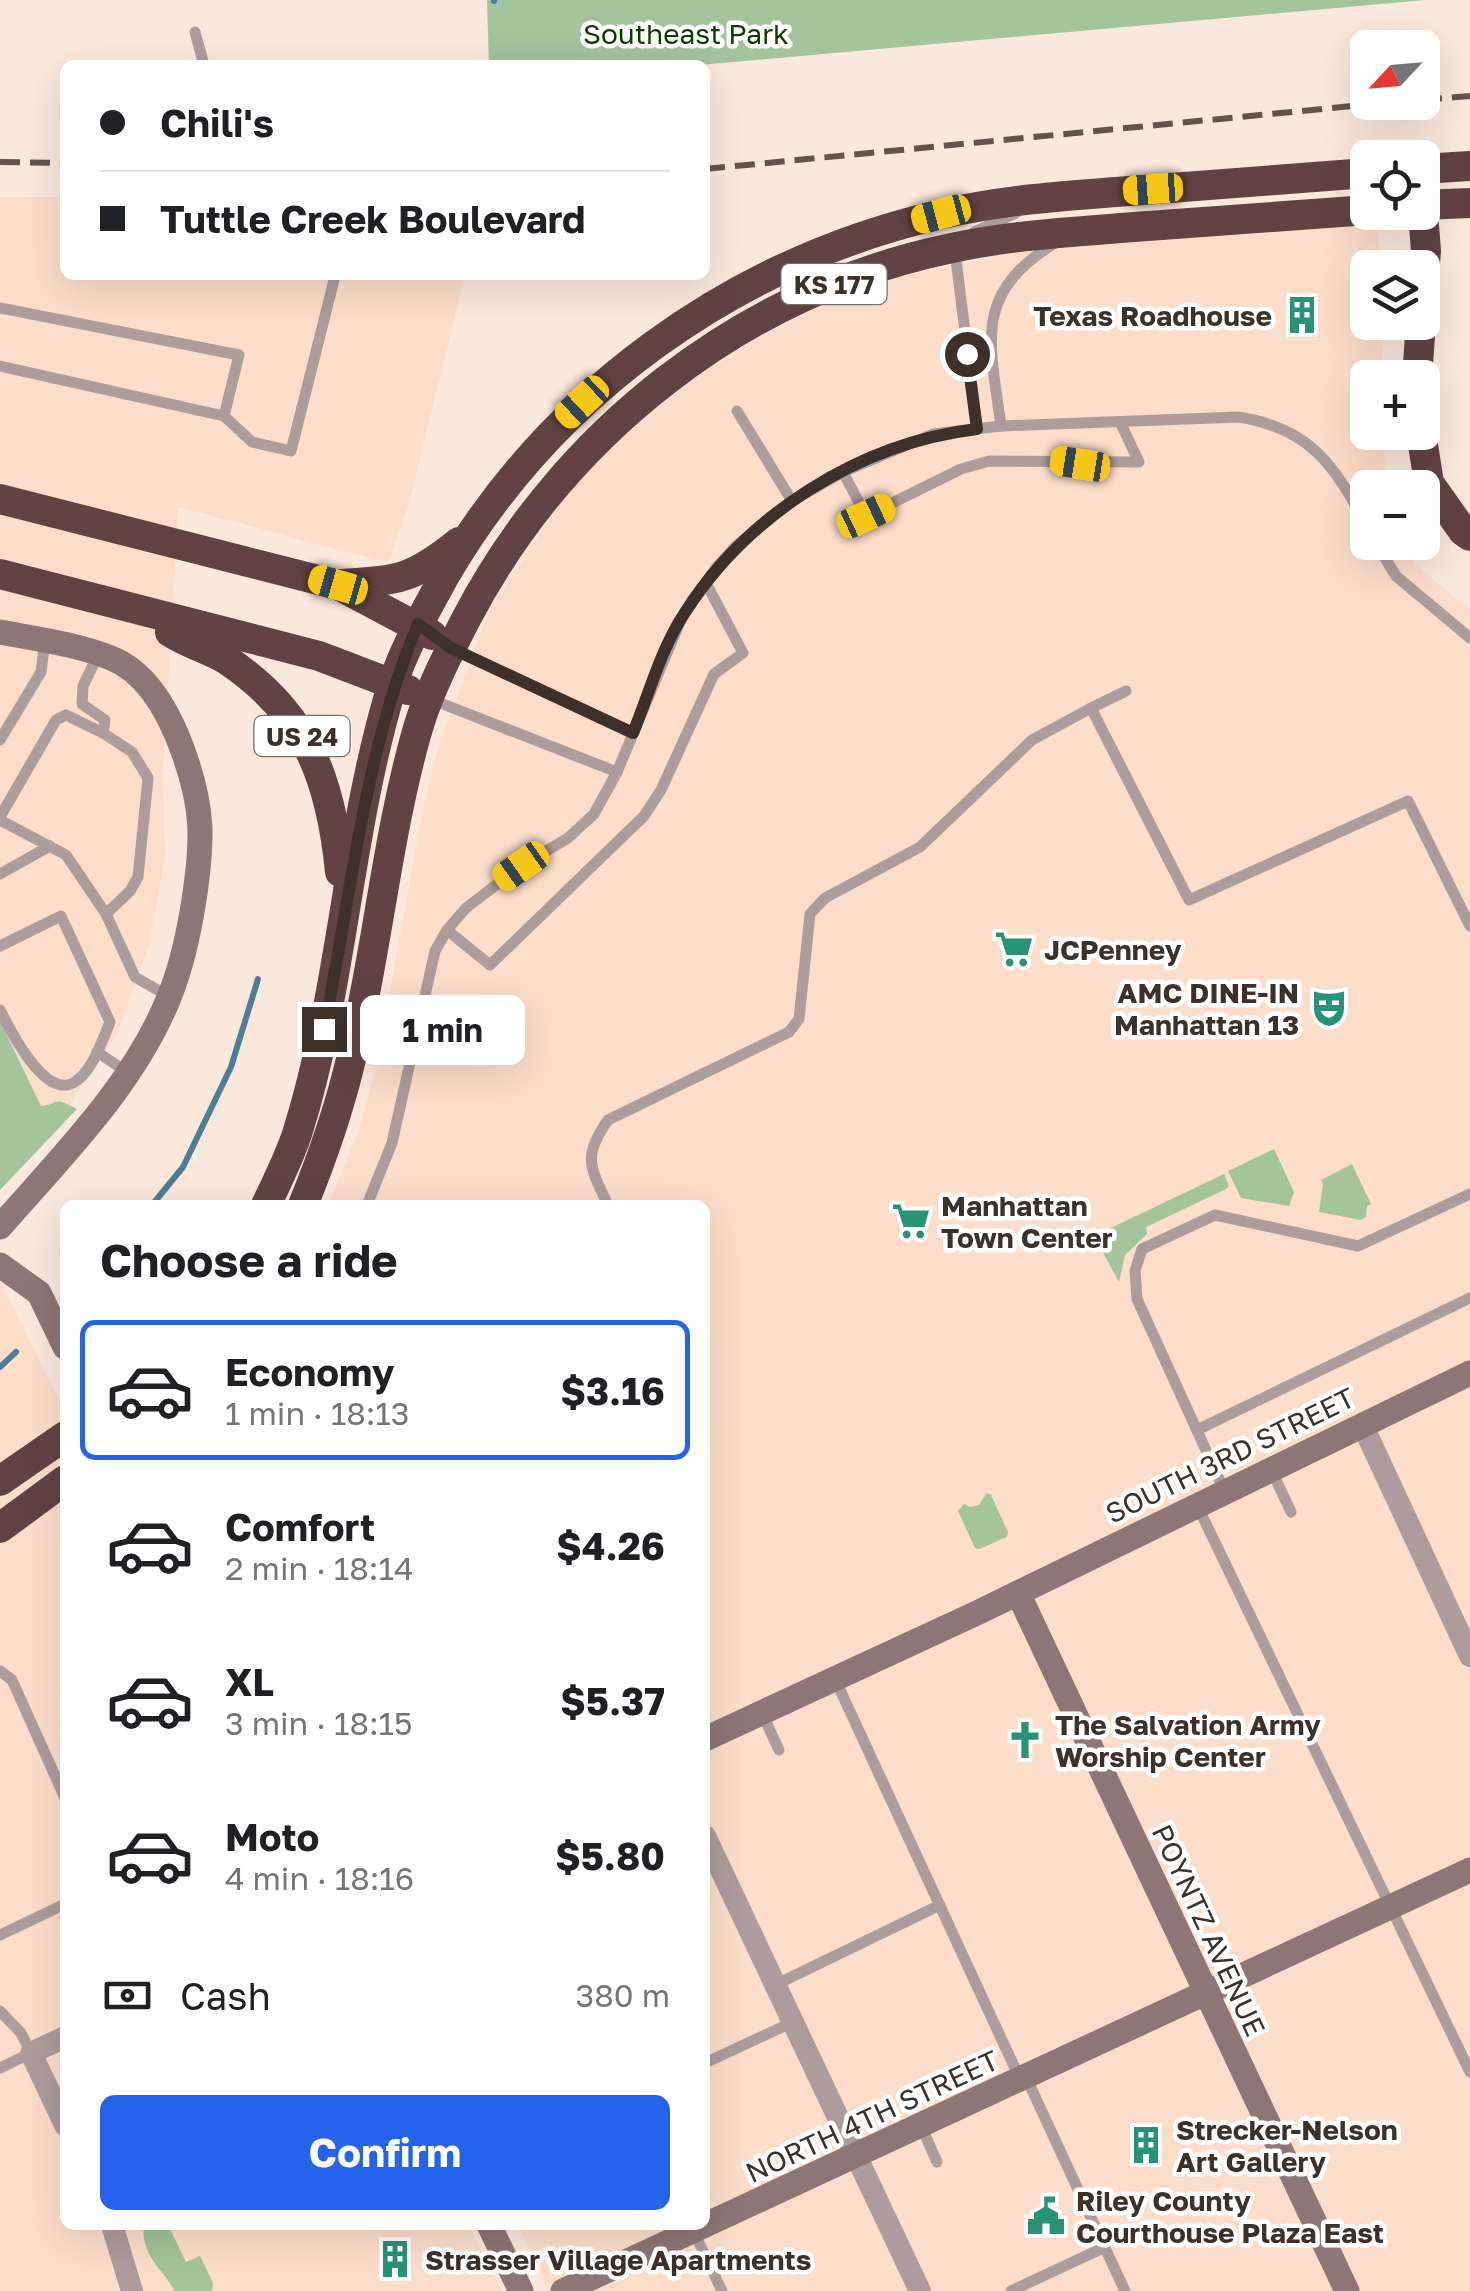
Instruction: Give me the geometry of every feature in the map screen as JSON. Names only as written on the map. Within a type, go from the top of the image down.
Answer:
[{"type":"highway","points":[[1440,168],[1470,166]]},
{"type":"highway","name":"KS 177","points":[[418,624],[470,534],[519,468],[564,419],[622,367],[692,318],[808,256],[878,230],[941,214],[1083,194],[1350,174]]},
{"type":"highway","points":[[1440,204],[1470,203]]},
{"type":"highway","name":"KS 177","points":[[451,648],[492,570],[543,498],[594,442],[648,393],[752,323],[815,291],[874,268],[954,247],[1072,232],[1350,211]]},
{"type":"highway","points":[[1424,450],[1429,483],[1470,536]]},
{"type":"highway","points":[[0,499],[338,585],[418,624],[451,648],[405,776],[352,1057],[327,1147],[305,1200]]},
{"type":"highway","points":[[338,585],[391,582],[410,576],[470,534]]},
{"type":"highway","name":"US 24","points":[[0,574],[318,656],[430,698]]},
{"type":"highway","name":"US 24","points":[[144,613],[176,636],[224,658],[275,697],[300,732],[321,776],[335,824],[340,934],[319,1055],[296,1138],[268,1200]]},
{"type":"highway","points":[[340,934],[358,830],[393,684],[418,624]]},
{"type":"highway","points":[[0,1482],[60,1440]]},
{"type":"highway","points":[[0,1528],[60,1484]]},
{"type":"street","points":[[0,632],[113,658],[150,687],[172,721],[197,788],[202,843],[188,932],[170,997],[127,1072],[92,1122],[0,1227]]},
{"type":"street","points":[[0,1265],[40,1292],[60,1336]]},
{"type":"street","name":"SOUTH 3RD STREET","points":[[710,1737],[1470,1373]]},
{"type":"street","points":[[1362,1424],[1470,1656]]},
{"type":"street","name":"POYNTZ AVENUE","points":[[1018,1592],[1347,2291]]},
{"type":"street","points":[[710,1847],[920,2291]]},
{"type":"street","name":"NORTH 4TH STREET","points":[[710,2224],[1470,1870]]},
{"type":"street","points":[[60,2039],[31,2053],[60,2114]]},
{"type":"street","points":[[114,2230],[132,2291]]},
{"type":"street","points":[[491,2230],[521,2291]]},
{"type":"street","name":"NORTH 4TH STREET","points":[[563,2291],[698,2230]]},
{"type":"lane","points":[[196,32],[203,60]]},
{"type":"lane","points":[[977,429],[954,247],[978,230],[1022,211],[1083,194]]},
{"type":"lane","points":[[1001,426],[990,326],[999,298],[1025,262],[1072,232]]},
{"type":"lane","points":[[0,366],[224,416],[252,442],[291,451],[334,280]]},
{"type":"lane","points":[[0,308],[239,355],[224,416]]},
{"type":"lane","points":[[737,411],[792,501]]},
{"type":"lane","points":[[370,1200],[392,1142],[435,951],[447,930],[488,890],[568,838],[594,814],[617,772],[682,617],[749,534],[792,501],[843,472],[933,434],[1001,426],[1238,417],[1264,421],[1325,457],[1350,495]]},
{"type":"lane","points":[[843,472],[866,516],[962,469],[989,462],[1139,462],[1120,422]]},
{"type":"lane","points":[[1387,560],[1396,576],[1470,638]]},
{"type":"lane","points":[[447,930],[490,966],[644,816],[661,790],[714,674],[742,653],[706,583]]},
{"type":"lane","points":[[0,740],[41,672],[45,641]]},
{"type":"lane","points":[[451,648],[633,733]]},
{"type":"lane","points":[[98,655],[83,686],[82,704],[105,720],[102,733]]},
{"type":"lane","points":[[606,1200],[590,1168],[590,1146],[608,1120],[789,1032],[799,1020],[810,914],[825,898],[920,846],[1032,740],[1126,690]]},
{"type":"lane","points":[[430,698],[617,772]]},
{"type":"lane","points":[[1092,708],[1188,900],[1408,801],[1470,926]]},
{"type":"lane","points":[[106,914],[138,878],[148,778],[132,752],[66,715],[56,720],[0,819],[66,855],[106,914],[136,977],[170,997]]},
{"type":"lane","points":[[0,874],[50,846]]},
{"type":"lane","points":[[0,946],[61,916],[110,1022],[97,1052],[78,1080],[68,1085],[54,1083],[18,1046],[0,1010]]},
{"type":"lane","points":[[97,1052],[127,1072]]},
{"type":"lane","points":[[1225,1492],[1137,1299],[1135,1271],[1142,1249],[1215,1215],[1358,1246],[1470,1194]]},
{"type":"lane","points":[[1197,1430],[1470,1298]]},
{"type":"lane","points":[[1271,1469],[1292,1512]]},
{"type":"lane","points":[[1198,1505],[1470,2072]]},
{"type":"lane","points":[[0,1671],[12,1680],[60,1771]]},
{"type":"lane","points":[[835,1679],[1126,2291]]},
{"type":"lane","points":[[762,1712],[779,1750]]},
{"type":"lane","points":[[775,1985],[940,1904]]},
{"type":"lane","points":[[0,1935],[60,1906]]},
{"type":"lane","points":[[0,2011],[21,2032],[31,2053],[0,2068]]},
{"type":"lane","points":[[710,2061],[793,2022]]},
{"type":"lane","points":[[921,2126],[937,2162]]},
{"type":"lane","points":[[694,2232],[722,2291]]},
{"type":"lane","points":[[1011,2291],[1105,2247]]},
{"type":"shaded area","points":[[0,197],[60,197],[60,280],[464,280],[409,504],[388,563],[178,507],[163,773],[165,859],[149,944],[118,1033],[65,1112],[0,1178]]},
{"type":"shaded area","points":[[1350,225],[1350,230],[1378,230],[1380,250],[1350,250],[1350,340],[1382,340],[1383,360],[1350,360],[1350,450],[1384,450],[1385,470],[1350,470],[1350,560],[1414,560],[1470,610],[1470,2291],[548,2291],[520,2230],[710,2230],[710,1200],[330,1200],[359,1130],[377,1064],[422,813],[437,751],[489,611],[556,509],[626,434],[691,381],[751,342],[826,302],[896,277],[1030,251]]},
{"type":"shaded area","points":[[0,1281],[60,1402],[60,2230],[472,2230],[502,2291],[0,2291]]},
{"type":"green space","name":"Southeast Park","points":[[487,0],[1425,0],[710,64],[710,60],[489,60]]},
{"type":"green space","points":[[0,1021],[41,1106],[60,1102],[77,1109],[0,1190]]},
{"type":"green space","points":[[1274,1149],[1294,1192],[1289,1206],[1241,1198],[1228,1171]]},
{"type":"green space","points":[[1352,1164],[1371,1204],[1367,1206],[1366,1217],[1361,1220],[1319,1212],[1321,1180]]},
{"type":"green space","points":[[1224,1174],[1229,1186],[1226,1189],[1146,1227],[1147,1234],[1125,1255],[1119,1282],[1094,1236]]},
{"type":"green space","points":[[987,1493],[1008,1532],[1007,1537],[979,1549],[975,1548],[958,1511],[964,1504],[979,1505]]},
{"type":"green space","points":[[144,2230],[170,2230],[186,2262],[200,2256],[213,2283],[212,2291],[175,2291],[149,2253]]},
{"type":"waterway","points":[[156,1200],[183,1167],[231,1067],[258,979]]},
{"type":"waterway","points":[[0,1367],[16,1352]]},
{"type":"railway","points":[[1440,98],[1470,96]]},
{"type":"railway","points":[[710,169],[1350,106]]},
{"type":"railway","points":[[0,162],[60,163]]},
{"type":"place","name":"Texas Roadhouse","points":[[1302,315]]},
{"type":"place","name":"JCPenney","points":[[1014,949]]},
{"type":"place","name":"AMC DINE-IN Manhattan 13","points":[[1329,1008]]},
{"type":"place","name":"Manhattan Town Center","points":[[911,1221]]},
{"type":"place","name":"The Salvation Army Worship Center","points":[[1025,1740]]},
{"type":"place","name":"Strecker-Nelson Art Gallery","points":[[1146,2145]]},
{"type":"place","name":"Riley County Courthouse Plaza East","points":[[1046,2216]]},
{"type":"place","name":"Strasser Village Apartments","points":[[395,2259]]},
{"type":"route","points":[[324,1029],[366,791],[393,684],[418,624],[451,648],[633,733],[682,617],[715,569],[759,525],[843,472],[933,434],[977,429],[967,354]]}]
